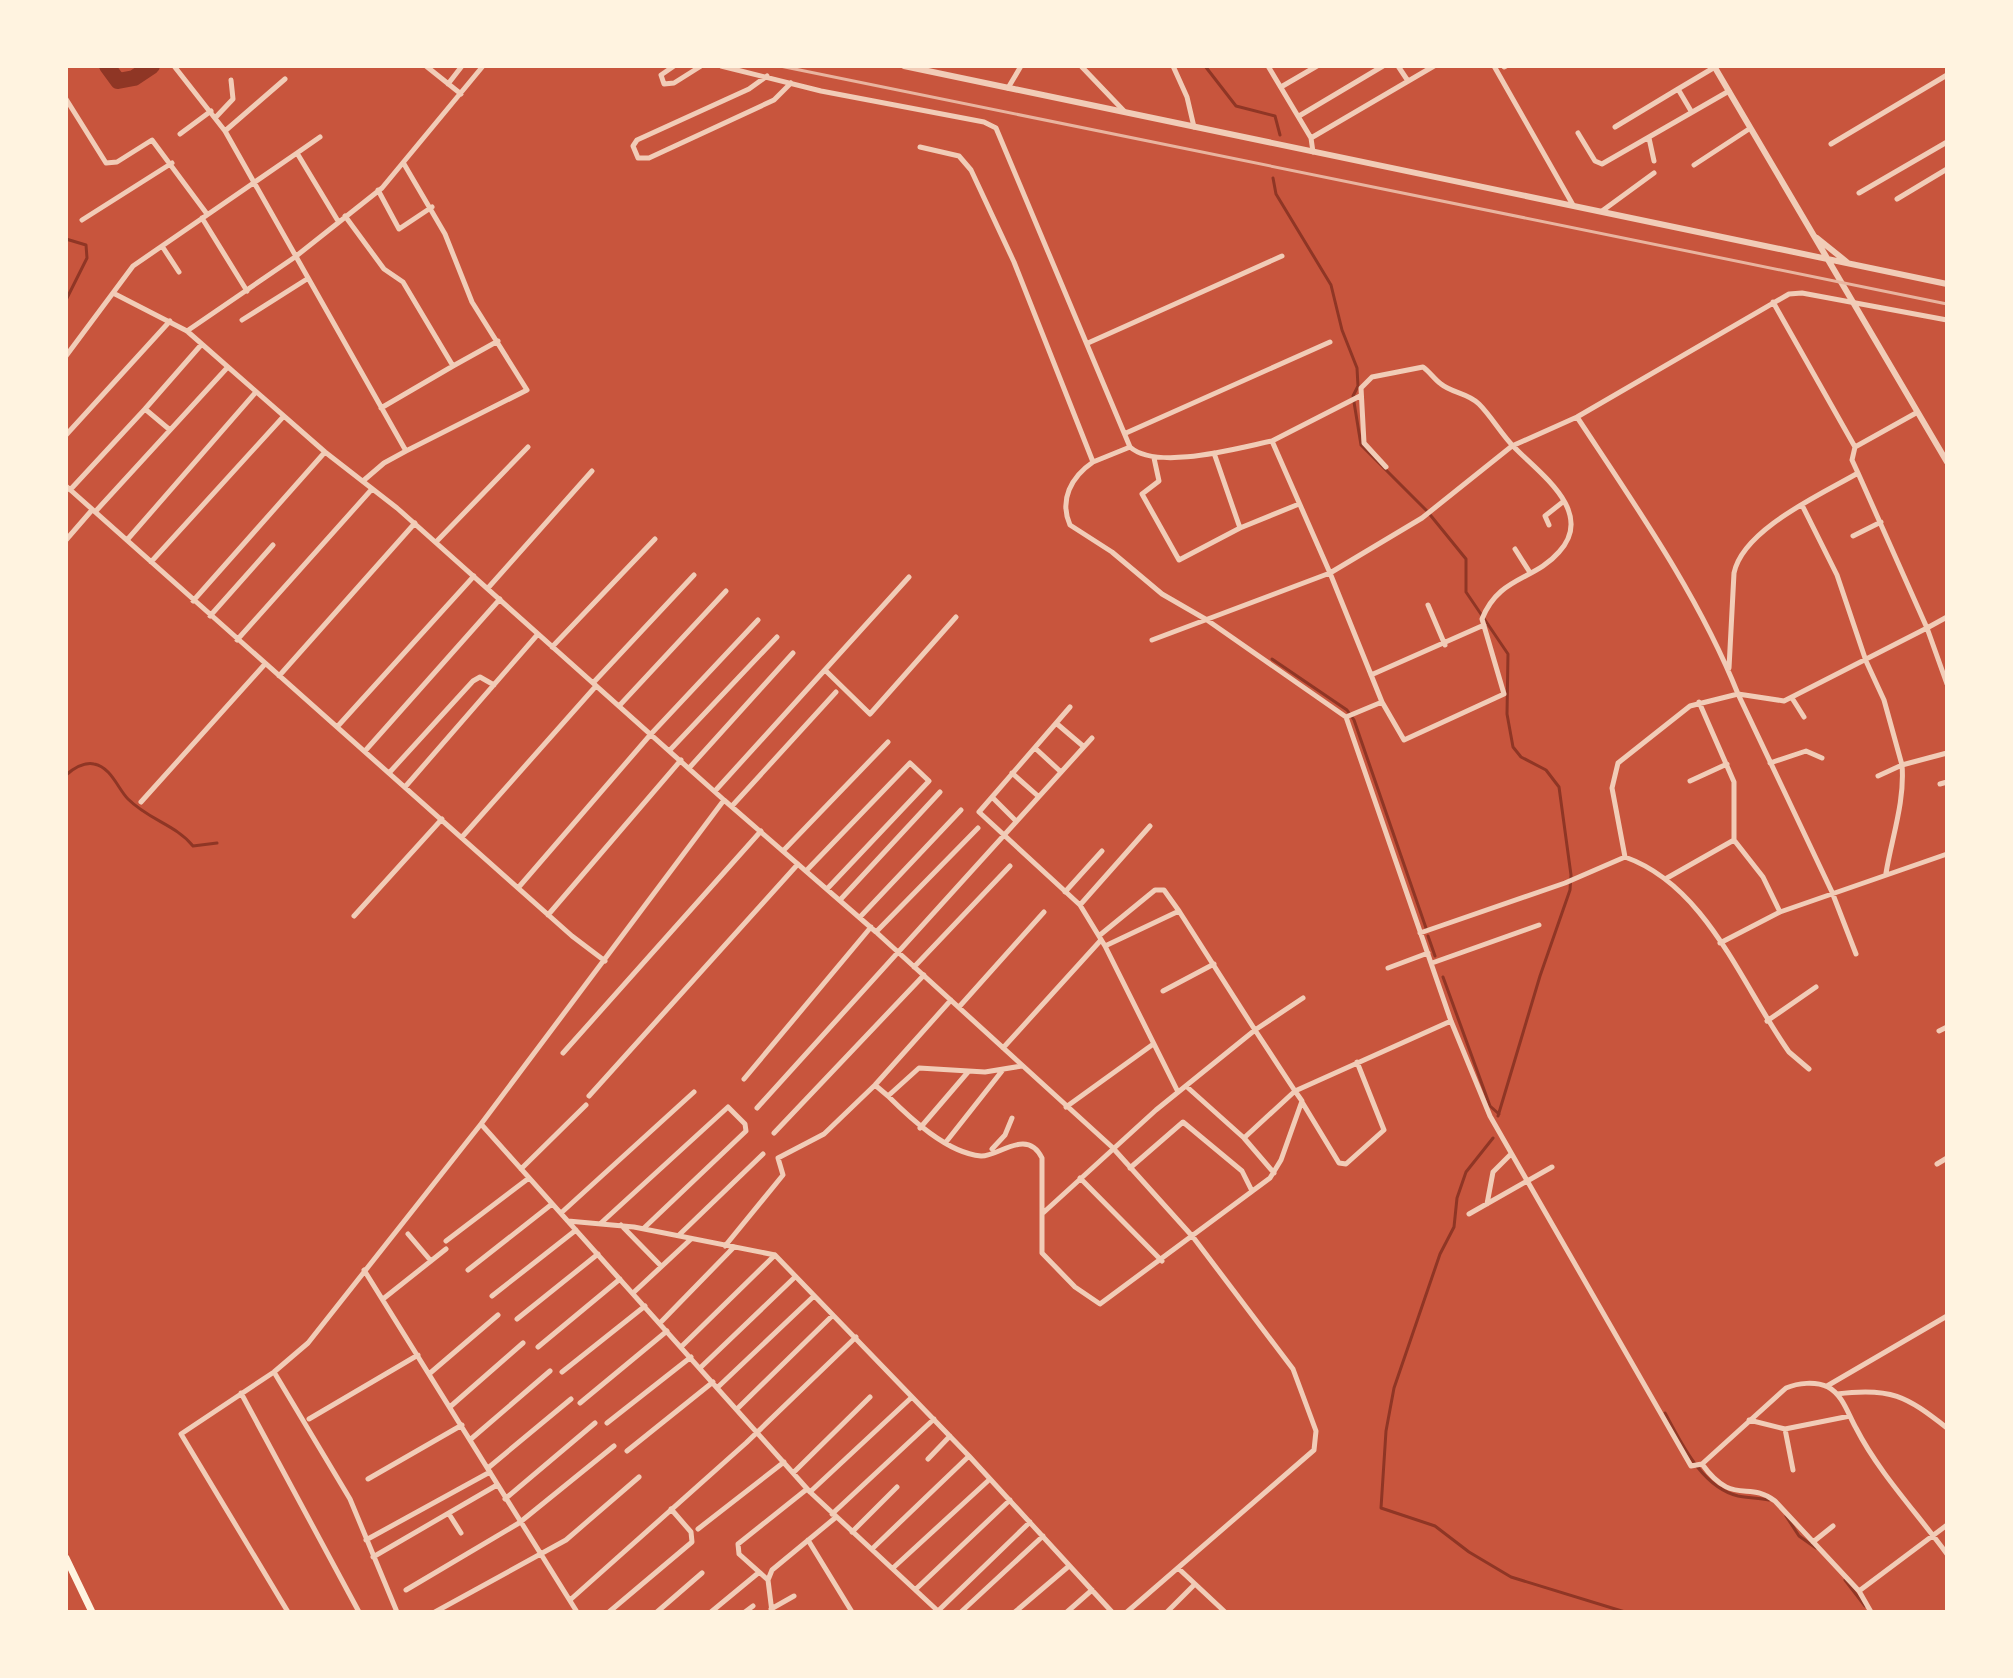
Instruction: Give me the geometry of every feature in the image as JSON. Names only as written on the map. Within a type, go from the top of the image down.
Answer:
[{"type":"main road","points":[[66,1558],[92,1612]]},
{"type":"street","points":[[174,66],[225,131],[406,451]]},
{"type":"street","points":[[426,66],[461,94]]},
{"type":"street","points":[[448,84],[462,66]]},
{"type":"street","points":[[187,331],[295,257],[378,190],[404,164],[483,66]]},
{"type":"street","points":[[674,66],[661,75],[664,84],[674,83],[701,66]]},
{"type":"street","points":[[721,66],[984,122],[996,128],[1130,447]]},
{"type":"street","points":[[904,66],[1124,111],[1272,146],[1573,205],[1947,284]]},
{"type":"street","points":[[1008,88],[1021,66]]},
{"type":"street","points":[[1081,66],[1124,111]]},
{"type":"street","points":[[1173,66],[1187,97],[1194,128]]},
{"type":"street","points":[[1268,66],[1311,138],[1313,153]]},
{"type":"street","points":[[1281,87],[1317,66]]},
{"type":"street","points":[[1299,116],[1383,66]]},
{"type":"street","points":[[1398,66],[1408,81]]},
{"type":"street","points":[[1311,138],[1434,66]]},
{"type":"street","points":[[1494,66],[1573,205]]},
{"type":"street","points":[[1615,127],[1714,67],[1947,462]]},
{"type":"street","points":[[1831,144],[1947,75]]},
{"type":"street","points":[[767,76],[749,89],[637,140],[633,146],[638,158],[649,158],[774,100],[791,83]]},
{"type":"street","points":[[225,131],[285,79]]},
{"type":"street","points":[[216,117],[233,99],[231,80]]},
{"type":"street","points":[[1678,89],[1691,111]]},
{"type":"street","points":[[1578,133],[1600,164],[1729,91]]},
{"type":"street","points":[[66,99],[106,163],[117,162],[149,139],[172,163],[247,291]]},
{"type":"street","points":[[180,134],[211,111]]},
{"type":"street","points":[[1694,165],[1749,129]]},
{"type":"street","points":[[66,356],[115,294],[128,271],[320,137]]},
{"type":"street","points":[[1649,138],[1654,161]]},
{"type":"street","points":[[1859,193],[1947,142]]},
{"type":"street","points":[[920,147],[959,156],[971,170],[1014,262],[1093,462]]},
{"type":"street","points":[[297,153],[338,221]]},
{"type":"street","points":[[82,220],[172,163]]},
{"type":"street","points":[[363,482],[374,470],[406,451],[527,390],[472,302],[432,207],[404,164]]},
{"type":"street","points":[[1897,199],[1947,169]]},
{"type":"street","points":[[1602,211],[1654,173]]},
{"type":"street","points":[[378,190],[399,229],[432,207]]},
{"type":"street","points":[[345,216],[384,269],[403,282],[453,366]]},
{"type":"street","points":[[1813,236],[1848,263]]},
{"type":"street","points":[[162,246],[179,272]]},
{"type":"street","points":[[1088,343],[1282,256]]},
{"type":"street","points":[[242,320],[307,279]]},
{"type":"street","points":[[1152,640],[1330,573],[1422,518],[1512,446],[1577,417],[1773,302],[1798,292],[1947,320]]},
{"type":"street","points":[[115,294],[187,331],[226,369],[415,523],[724,800],[897,950],[1112,1147],[1193,1237],[1293,1369],[1317,1438],[1314,1450],[1127,1612]]},
{"type":"street","points":[[1773,302],[1855,447]]},
{"type":"street","points":[[66,435],[170,321]]},
{"type":"street","points":[[381,408],[498,341]]},
{"type":"street","points":[[1126,433],[1330,342]]},
{"type":"street","points":[[201,345],[145,409],[68,488],[548,915],[605,961]]},
{"type":"street","points":[[1371,675],[1445,645],[1484,619],[1498,592],[1557,555],[1564,546],[1571,525],[1564,501],[1540,472],[1512,446],[1477,402],[1442,385],[1423,367],[1398,369],[1369,378],[1356,398],[1272,441],[1214,453],[1154,458],[1130,447],[1093,462],[1078,474],[1068,490],[1070,525],[1112,552],[1162,594],[1207,620],[1349,716],[1451,1021],[1490,1116],[1691,1466],[1700,1466],[1749,1420],[1793,1385],[1827,1386],[1947,1316]]},
{"type":"street","points":[[66,540],[226,369]]},
{"type":"street","points":[[127,540],[256,392]]},
{"type":"street","points":[[1356,398],[1364,443],[1386,467]]},
{"type":"street","points":[[145,409],[170,430]]},
{"type":"street","points":[[1916,413],[1855,447],[1852,457],[1927,628],[1947,684]]},
{"type":"street","points":[[151,562],[283,417]]},
{"type":"street","points":[[1577,417],[1630,497],[1729,671],[1832,892],[1856,954]]},
{"type":"street","points":[[1272,441],[1382,702],[1404,740],[1502,695],[1505,690],[1484,619]]},
{"type":"street","points":[[436,542],[528,447]]},
{"type":"street","points":[[193,601],[325,452]]},
{"type":"street","points":[[1214,453],[1240,528]]},
{"type":"street","points":[[1154,458],[1159,481],[1142,494],[1179,560],[1240,528],[1299,504]]},
{"type":"street","points":[[488,588],[592,471]]},
{"type":"street","points":[[1729,671],[1735,566],[1774,523],[1858,473]]},
{"type":"street","points":[[237,640],[372,489]]},
{"type":"street","points":[[1549,525],[1545,516],[1564,501]]},
{"type":"street","points":[[1802,505],[1837,575],[1866,661],[1881,690],[1902,765],[1904,791],[1883,874]]},
{"type":"street","points":[[1853,536],[1881,522]]},
{"type":"street","points":[[279,676],[415,523]]},
{"type":"street","points":[[552,647],[655,539]]},
{"type":"street","points":[[210,616],[273,545]]},
{"type":"street","points":[[1515,549],[1529,571]]},
{"type":"street","points":[[462,837],[694,575]]},
{"type":"street","points":[[337,727],[474,576]]},
{"type":"street","points":[[715,791],[909,577]]},
{"type":"street","points":[[619,706],[726,591]]},
{"type":"street","points":[[365,751],[500,599]]},
{"type":"street","points":[[1428,605],[1445,645]]},
{"type":"street","points":[[825,670],[870,714],[956,617]]},
{"type":"street","points":[[1625,857],[1612,788],[1618,763],[1699,702],[1738,694],[1779,701],[1792,698],[1947,617]]},
{"type":"street","points":[[518,888],[651,734],[758,620]]},
{"type":"street","points":[[405,787],[538,634]]},
{"type":"street","points":[[670,750],[777,637]]},
{"type":"street","points":[[690,767],[793,653]]},
{"type":"street","points":[[141,802],[265,664]]},
{"type":"street","points":[[389,773],[473,681],[480,677],[494,685]]},
{"type":"street","points":[[732,806],[836,692]]},
{"type":"street","points":[[1792,698],[1804,717]]},
{"type":"street","points":[[1349,716],[1382,702]]},
{"type":"street","points":[[1699,702],[1727,764],[1736,794],[1734,840],[1763,877],[1780,912]]},
{"type":"street","points":[[1070,707],[979,812],[1080,905],[1105,946],[1178,1092]]},
{"type":"street","points":[[1056,723],[1083,746]]},
{"type":"street","points":[[757,1108],[1092,738]]},
{"type":"street","points":[[783,851],[888,742]]},
{"type":"street","points":[[1035,748],[1061,772]]},
{"type":"street","points":[[1770,763],[1806,751],[1822,758]]},
{"type":"street","points":[[1878,776],[1902,765],[1947,753]]},
{"type":"street","points":[[548,915],[681,760]]},
{"type":"street","points":[[806,871],[910,763],[929,781],[827,889]]},
{"type":"street","points":[[1690,781],[1727,764]]},
{"type":"street","points":[[1012,773],[1038,796]]},
{"type":"street","points":[[840,900],[940,792]]},
{"type":"street","points":[[992,797],[1015,820]]},
{"type":"street","points":[[288,1612],[182,1438],[183,1431],[274,1372],[308,1343],[481,1124],[724,800]]},
{"type":"street","points":[[860,917],[961,810]]},
{"type":"street","points":[[354,916],[442,819]]},
{"type":"street","points":[[1080,905],[1150,826]]},
{"type":"street","points":[[744,1079],[874,930],[978,828]]},
{"type":"street","points":[[563,1053],[761,831]]},
{"type":"street","points":[[1667,878],[1734,840]]},
{"type":"street","points":[[1065,892],[1102,851]]},
{"type":"street","points":[[1720,943],[1780,912],[1947,854]]},
{"type":"street","points":[[1420,933],[1565,883],[1625,857]]},
{"type":"street","points":[[1625,857],[1667,878],[1720,943],[1789,1052],[1809,1069]]},
{"type":"street","points":[[589,1096],[798,864]]},
{"type":"street","points":[[914,967],[1010,866]]},
{"type":"street","points":[[1003,1048],[1100,938],[1155,890],[1164,890],[1339,1163],[1346,1164],[1384,1130],[1357,1062]]},
{"type":"street","points":[[1105,946],[1179,911]]},
{"type":"street","points":[[959,1007],[1044,912]]},
{"type":"street","points":[[1432,963],[1539,925]]},
{"type":"street","points":[[1388,968],[1428,953]]},
{"type":"street","points":[[1163,991],[1214,964]]},
{"type":"street","points":[[774,1133],[924,975]]},
{"type":"street","points":[[1767,1021],[1816,987]]},
{"type":"street","points":[[1042,1213],[1112,1147],[1178,1092],[1255,1030],[1303,998]]},
{"type":"street","points":[[725,1247],[783,1175],[778,1158],[824,1134],[875,1085],[951,1000]]},
{"type":"street","points":[[1244,1138],[1295,1091],[1451,1021]]},
{"type":"street","points":[[1939,1031],[1947,1027]]},
{"type":"street","points":[[1066,1107],[1152,1045]]},
{"type":"street","points":[[888,1096],[919,1068],[968,1071],[1023,1066]]},
{"type":"street","points":[[946,1142],[1003,1070]]},
{"type":"street","points":[[920,1128],[968,1071]]},
{"type":"street","points":[[875,1085],[920,1128],[946,1142],[986,1156]]},
{"type":"street","points":[[1186,1086],[1244,1138],[1274,1173]]},
{"type":"street","points":[[561,1213],[694,1092]]},
{"type":"street","points":[[986,1156],[1001,1147],[1024,1145],[1038,1151],[1042,1158],[1042,1253],[1095,1304],[1102,1303],[1162,1261],[1274,1173],[1302,1101]]},
{"type":"street","points":[[521,1169],[586,1105]]},
{"type":"street","points":[[601,1223],[728,1107],[747,1126],[746,1131],[644,1229]]},
{"type":"street","points":[[986,1156],[1005,1135],[1012,1118]]},
{"type":"street","points":[[1130,1168],[1183,1122],[1242,1171],[1255,1189]]},
{"type":"street","points":[[481,1124],[809,1491],[938,1612],[1030,1522]]},
{"type":"street","points":[[679,1235],[763,1154]]},
{"type":"street","points":[[1487,1205],[1493,1172],[1511,1154]]},
{"type":"street","points":[[1937,1164],[1947,1158]]},
{"type":"street","points":[[1469,1214],[1552,1167]]},
{"type":"street","points":[[446,1241],[529,1178]]},
{"type":"street","points":[[1080,1178],[1162,1261]]},
{"type":"street","points":[[468,1270],[552,1204]]},
{"type":"street","points":[[568,1221],[620,1225],[725,1247],[768,1251],[775,1255],[969,1456],[1112,1612]]},
{"type":"street","points":[[620,1225],[661,1266]]},
{"type":"street","points":[[492,1296],[576,1230]]},
{"type":"street","points":[[408,1234],[431,1261]]},
{"type":"street","points":[[633,1293],[691,1238]]},
{"type":"street","points":[[660,1323],[734,1247]]},
{"type":"street","points":[[383,1299],[446,1249]]},
{"type":"street","points":[[517,1319],[598,1254]]},
{"type":"street","points":[[681,1347],[775,1255]]},
{"type":"street","points":[[364,1270],[577,1612]]},
{"type":"street","points":[[700,1368],[795,1277]]},
{"type":"street","points":[[538,1347],[620,1279]]},
{"type":"street","points":[[627,1451],[715,1385],[814,1296]]},
{"type":"street","points":[[562,1372],[645,1306]]},
{"type":"street","points":[[429,1374],[498,1315]]},
{"type":"street","points":[[737,1409],[833,1315]]},
{"type":"street","points":[[580,1403],[667,1331]]},
{"type":"street","points":[[570,1600],[856,1337]]},
{"type":"street","points":[[451,1406],[523,1343]]},
{"type":"street","points":[[309,1419],[418,1355]]},
{"type":"street","points":[[607,1423],[691,1357]]},
{"type":"street","points":[[471,1439],[550,1371]]},
{"type":"street","points":[[274,1372],[335,1470],[397,1612]]},
{"type":"street","points":[[1827,1386],[1837,1394],[1890,1478],[1947,1554]]},
{"type":"street","points":[[241,1393],[359,1612]]},
{"type":"street","points":[[1837,1394],[1894,1393],[1912,1401],[1947,1428]]},
{"type":"street","points":[[793,1473],[870,1397]]},
{"type":"street","points":[[768,1580],[757,1574],[739,1554],[738,1544],[809,1491],[912,1397]]},
{"type":"street","points":[[366,1540],[489,1470],[571,1399]]},
{"type":"street","points":[[1749,1420],[1785,1429],[1850,1416]]},
{"type":"street","points":[[794,1596],[771,1611],[768,1580],[776,1564],[808,1540],[934,1419]]},
{"type":"street","points":[[505,1499],[595,1423]]},
{"type":"street","points":[[368,1479],[462,1425]]},
{"type":"street","points":[[1785,1429],[1793,1470]]},
{"type":"street","points":[[928,1459],[950,1436]]},
{"type":"street","points":[[406,1590],[519,1523],[614,1446]]},
{"type":"street","points":[[872,1549],[969,1456]]},
{"type":"street","points":[[698,1529],[784,1462]]},
{"type":"street","points":[[1700,1466],[1728,1489],[1769,1497],[1859,1591],[1871,1612]]},
{"type":"street","points":[[435,1612],[566,1540],[639,1477]]},
{"type":"street","points":[[893,1568],[990,1479]]},
{"type":"street","points":[[373,1557],[497,1485]]},
{"type":"street","points":[[852,1532],[897,1487]]},
{"type":"street","points":[[916,1589],[1010,1500]]},
{"type":"street","points":[[609,1612],[692,1542],[691,1532],[671,1509]]},
{"type":"street","points":[[449,1514],[461,1533]]},
{"type":"street","points":[[1859,1591],[1947,1525]]},
{"type":"street","points":[[1813,1542],[1833,1526]]},
{"type":"street","points":[[961,1612],[1043,1536]]},
{"type":"street","points":[[808,1540],[852,1612]]},
{"type":"street","points":[[1015,1612],[1070,1566]]},
{"type":"street","points":[[1178,1568],[1225,1612]]},
{"type":"street","points":[[657,1612],[702,1573]]},
{"type":"street","points":[[711,1612],[757,1574]]},
{"type":"street","points":[[1167,1612],[1195,1584]]},
{"type":"street","points":[[1067,1612],[1092,1590]]},
{"type":"street","points":[[745,1612],[753,1606]]},
{"type":"waterway","points":[[107,66],[118,81],[134,78],[152,66]]},
{"type":"waterway","points":[[1205,66],[1236,106],[1275,116],[1280,135]]},
{"type":"waterway","points":[[1273,178],[1276,194],[1331,285],[1342,330],[1357,368],[1358,386],[1353,396],[1361,445],[1427,511],[1466,559],[1466,592],[1508,654],[1507,714],[1513,747],[1521,757],[1546,770],[1559,787],[1571,875],[1570,890],[1540,976],[1498,1116]]},
{"type":"waterway","points":[[66,239],[86,245],[87,258],[66,300]]},
{"type":"waterway","points":[[1272,659],[1347,710],[1354,720],[1426,928]]},
{"type":"waterway","points":[[66,775],[83,765],[100,766],[136,806],[179,833],[193,846],[217,843]]},
{"type":"waterway","points":[[1428,936],[1435,956]]},
{"type":"waterway","points":[[1443,977],[1490,1106],[1499,1114]]},
{"type":"waterway","points":[[1493,1138],[1466,1172],[1457,1198],[1454,1227],[1440,1254],[1394,1388],[1386,1431],[1381,1508],[1435,1526],[1469,1552],[1511,1577],[1625,1612]]},
{"type":"waterway","points":[[1665,1413],[1694,1462],[1713,1483],[1738,1496],[1769,1500]]},
{"type":"waterway","points":[[1786,1516],[1799,1536],[1816,1548]]},
{"type":"waterway","points":[[1845,1580],[1865,1606]]},
{"type":"railway","points":[[780,66],[1947,304]]}]
